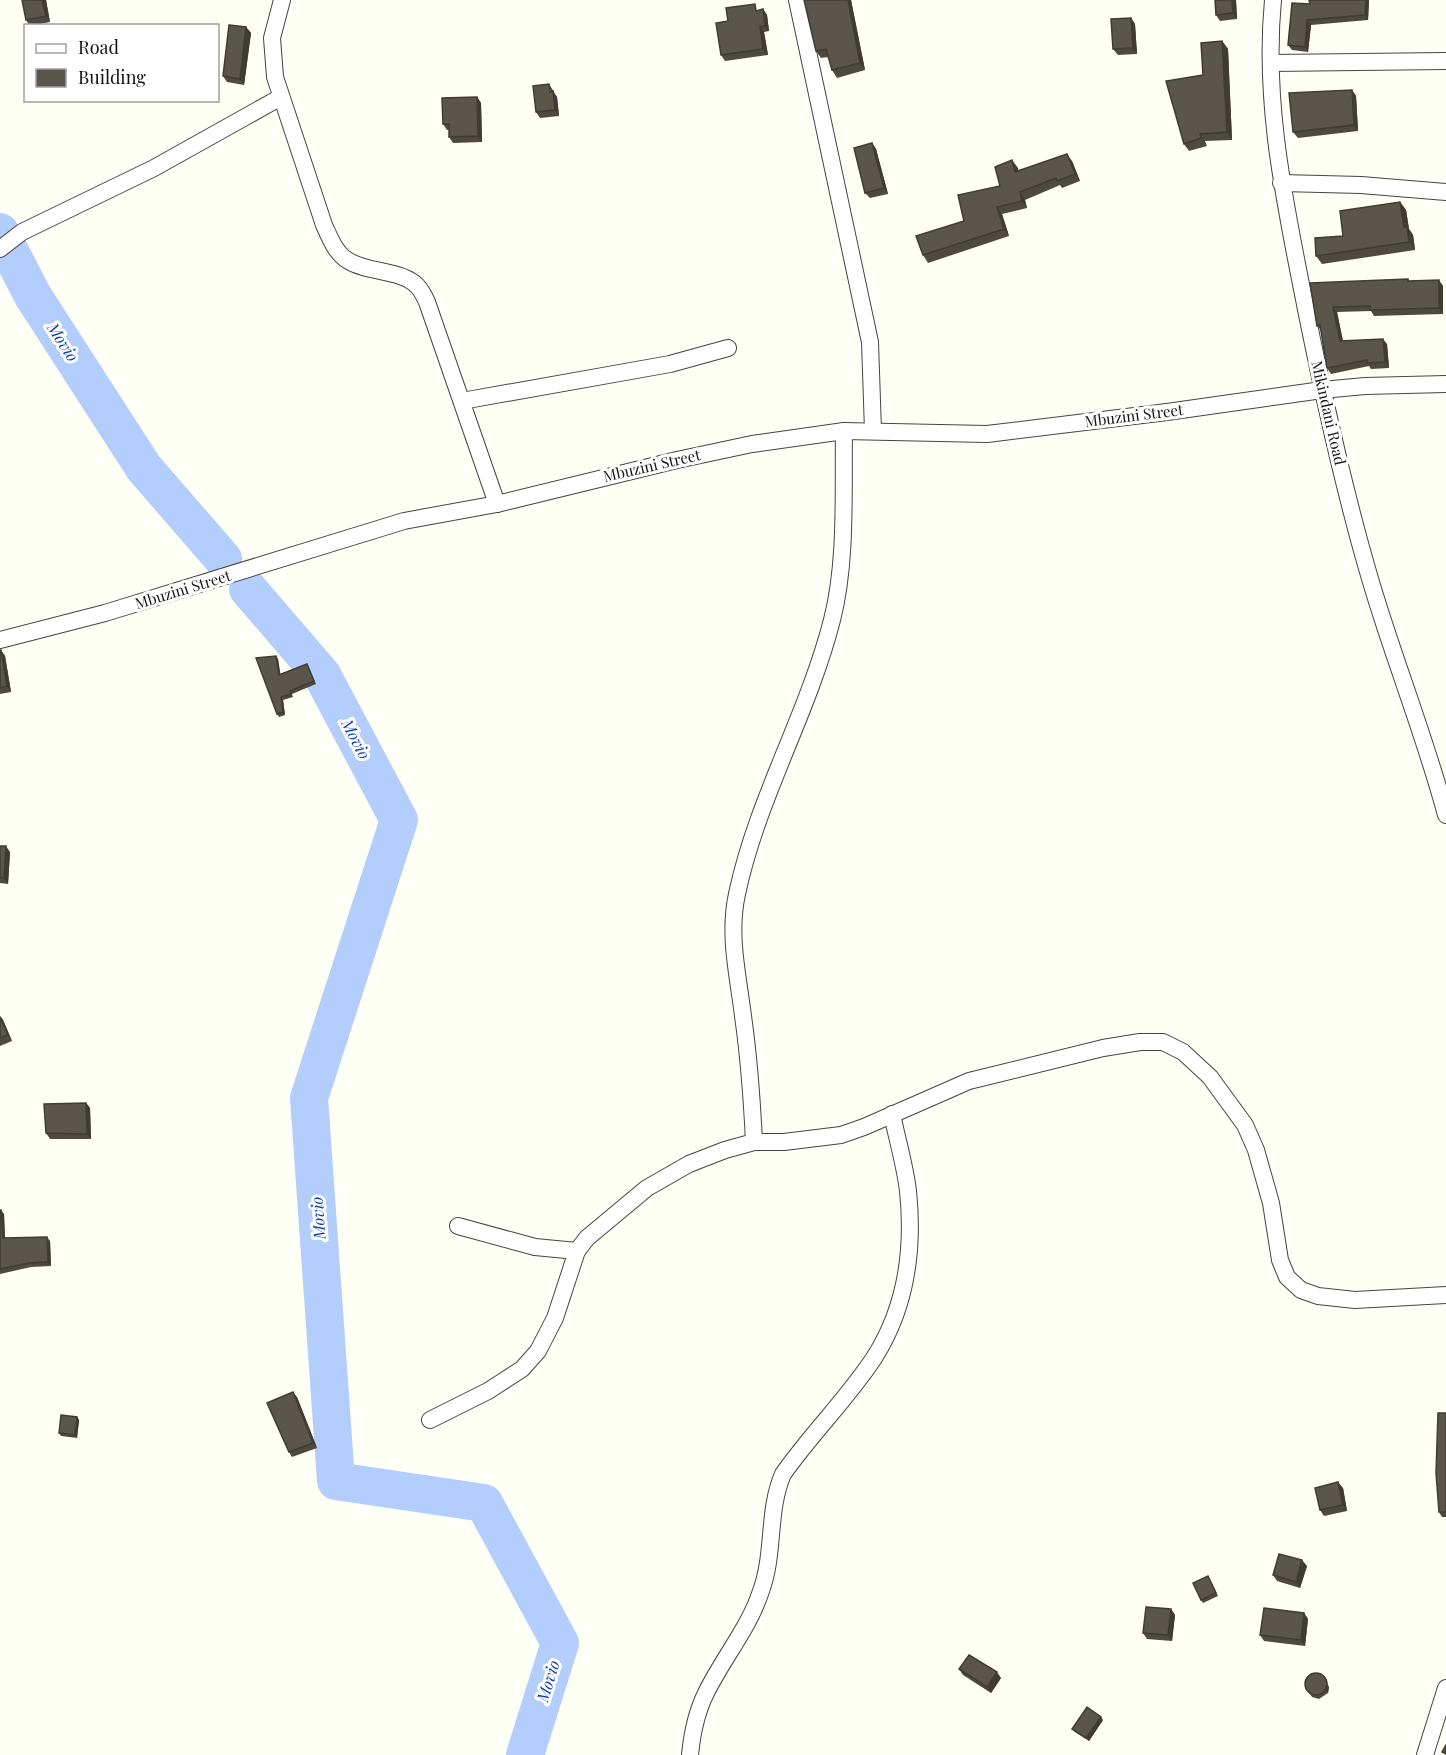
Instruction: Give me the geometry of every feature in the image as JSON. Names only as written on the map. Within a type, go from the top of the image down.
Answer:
[{"type":"street","points":[[282,0],[272,38],[275,77],[324,225],[333,244],[347,260],[407,279],[421,290],[428,302],[497,504]]},
{"type":"street","points":[[797,0],[870,342],[873,431]]},
{"type":"street","name":"Mikindani Road","points":[[1274,0],[1271,23],[1271,101],[1281,183],[1322,390],[1371,583],[1446,815]]},
{"type":"street","points":[[1271,63],[1446,62]]},
{"type":"street","points":[[0,249],[22,232],[154,168],[281,97]]},
{"type":"street","points":[[1281,183],[1361,184],[1446,192]]},
{"type":"street","points":[[462,401],[660,366],[728,348]]},
{"type":"street","name":"Mbuzini Street","points":[[0,640],[126,607],[404,521],[497,504],[764,442],[844,431],[987,434],[1322,390],[1365,386],[1446,384]]},
{"type":"street","points":[[754,1142],[752,1094],[734,949],[733,921],[736,894],[764,802],[818,665],[832,619],[839,585],[844,431]]},
{"type":"street","points":[[430,1420],[488,1391],[522,1369],[538,1351],[555,1318],[577,1251],[587,1238],[647,1188],[689,1164],[754,1142],[784,1142],[841,1135],[969,1081],[1015,1068],[1140,1042],[1163,1042],[1183,1052],[1210,1077],[1245,1125],[1256,1150],[1271,1203],[1280,1260],[1287,1277],[1301,1290],[1318,1296],[1355,1300],[1446,1295]]},
{"type":"street","points":[[690,1755],[692,1735],[705,1694],[761,1594],[768,1569],[776,1490],[783,1474],[874,1359],[890,1329],[903,1294],[910,1241],[908,1189],[892,1114]]},
{"type":"street","points":[[458,1226],[535,1247],[577,1251]]},
{"type":"street","points":[[1425,1755],[1446,1688]]},
{"type":"building","points":[[22,0],[42,0],[46,16],[26,20]]},
{"type":"building","points":[[804,0],[848,0],[860,63],[832,70],[826,49],[816,51]]},
{"type":"building","points":[[1215,0],[1232,0],[1233,13],[1216,15]]},
{"type":"building","points":[[1309,0],[1366,0],[1365,15],[1307,20],[1305,47],[1288,45],[1292,3],[1310,4]]},
{"type":"building","points":[[755,4],[756,11],[763,9],[765,26],[760,26],[763,49],[721,55],[716,23],[728,21],[726,8]]},
{"type":"building","points":[[1131,18],[1133,48],[1113,49],[1111,19]]},
{"type":"building","points":[[229,25],[246,27],[240,79],[223,76]]},
{"type":"building","points":[[1222,41],[1227,132],[1200,134],[1201,138],[1184,144],[1166,81],[1203,75],[1201,43]]},
{"type":"building","points":[[549,84],[550,92],[553,91],[555,110],[536,112],[533,86]]},
{"type":"building","points":[[1352,90],[1354,125],[1293,132],[1289,93]]},
{"type":"building","points":[[477,97],[478,136],[449,137],[449,124],[443,124],[442,98]]},
{"type":"building","points":[[872,143],[884,188],[865,193],[854,148]]},
{"type":"building","points":[[1067,154],[1075,174],[1057,181],[1056,178],[1020,192],[1022,201],[997,207],[1004,229],[923,255],[916,236],[964,221],[958,195],[1000,186],[995,167],[1012,160],[1015,172]]},
{"type":"building","points":[[1400,202],[1409,242],[1316,256],[1315,238],[1343,236],[1340,211]]},
{"type":"building","points":[[1408,279],[1408,281],[1439,280],[1439,308],[1370,310],[1370,306],[1333,307],[1340,341],[1383,339],[1385,362],[1367,363],[1367,360],[1327,368],[1310,283]]},
{"type":"building","points":[[0,650],[7,686],[0,688]]},
{"type":"building","points":[[276,656],[279,675],[307,664],[314,681],[281,697],[283,712],[277,714],[256,658]]},
{"type":"building","points":[[0,846],[6,846],[4,878],[0,877]]},
{"type":"building","points":[[0,1017],[8,1035],[0,1038]]},
{"type":"building","points":[[86,1103],[87,1134],[46,1133],[44,1104]]},
{"type":"building","points":[[0,1210],[3,1238],[47,1237],[48,1262],[0,1269]]},
{"type":"building","points":[[293,1392],[313,1443],[289,1452],[267,1403]]},
{"type":"building","points":[[1438,1413],[1446,1413],[1446,1512],[1439,1512],[1436,1473]]},
{"type":"building","points":[[61,1415],[77,1417],[75,1435],[59,1433]]},
{"type":"building","points":[[1338,1482],[1343,1505],[1320,1510],[1315,1488]]},
{"type":"building","points":[[1279,1554],[1302,1560],[1296,1582],[1273,1575]]},
{"type":"building","points":[[1208,1576],[1216,1593],[1201,1600],[1193,1583]]},
{"type":"building","points":[[1146,1607],[1171,1609],[1168,1635],[1143,1633]]},
{"type":"building","points":[[1264,1608],[1304,1613],[1301,1640],[1260,1635]]},
{"type":"building","points":[[969,1655],[997,1672],[987,1687],[959,1669]]},
{"type":"building","points":[[1316,1673],[1324,1676],[1327,1684],[1324,1692],[1316,1695],[1308,1692],[1305,1684],[1308,1676]]},
{"type":"building","points":[[1087,1707],[1101,1717],[1086,1738],[1072,1729]]},
{"type":"waterway","name":"Movio","points":[[0,232],[33,296],[144,468],[223,559]]},
{"type":"waterway","name":"Movio","points":[[248,589],[322,675],[399,820],[309,1098],[336,1481],[484,1503],[560,1643],[525,1755]]}]
